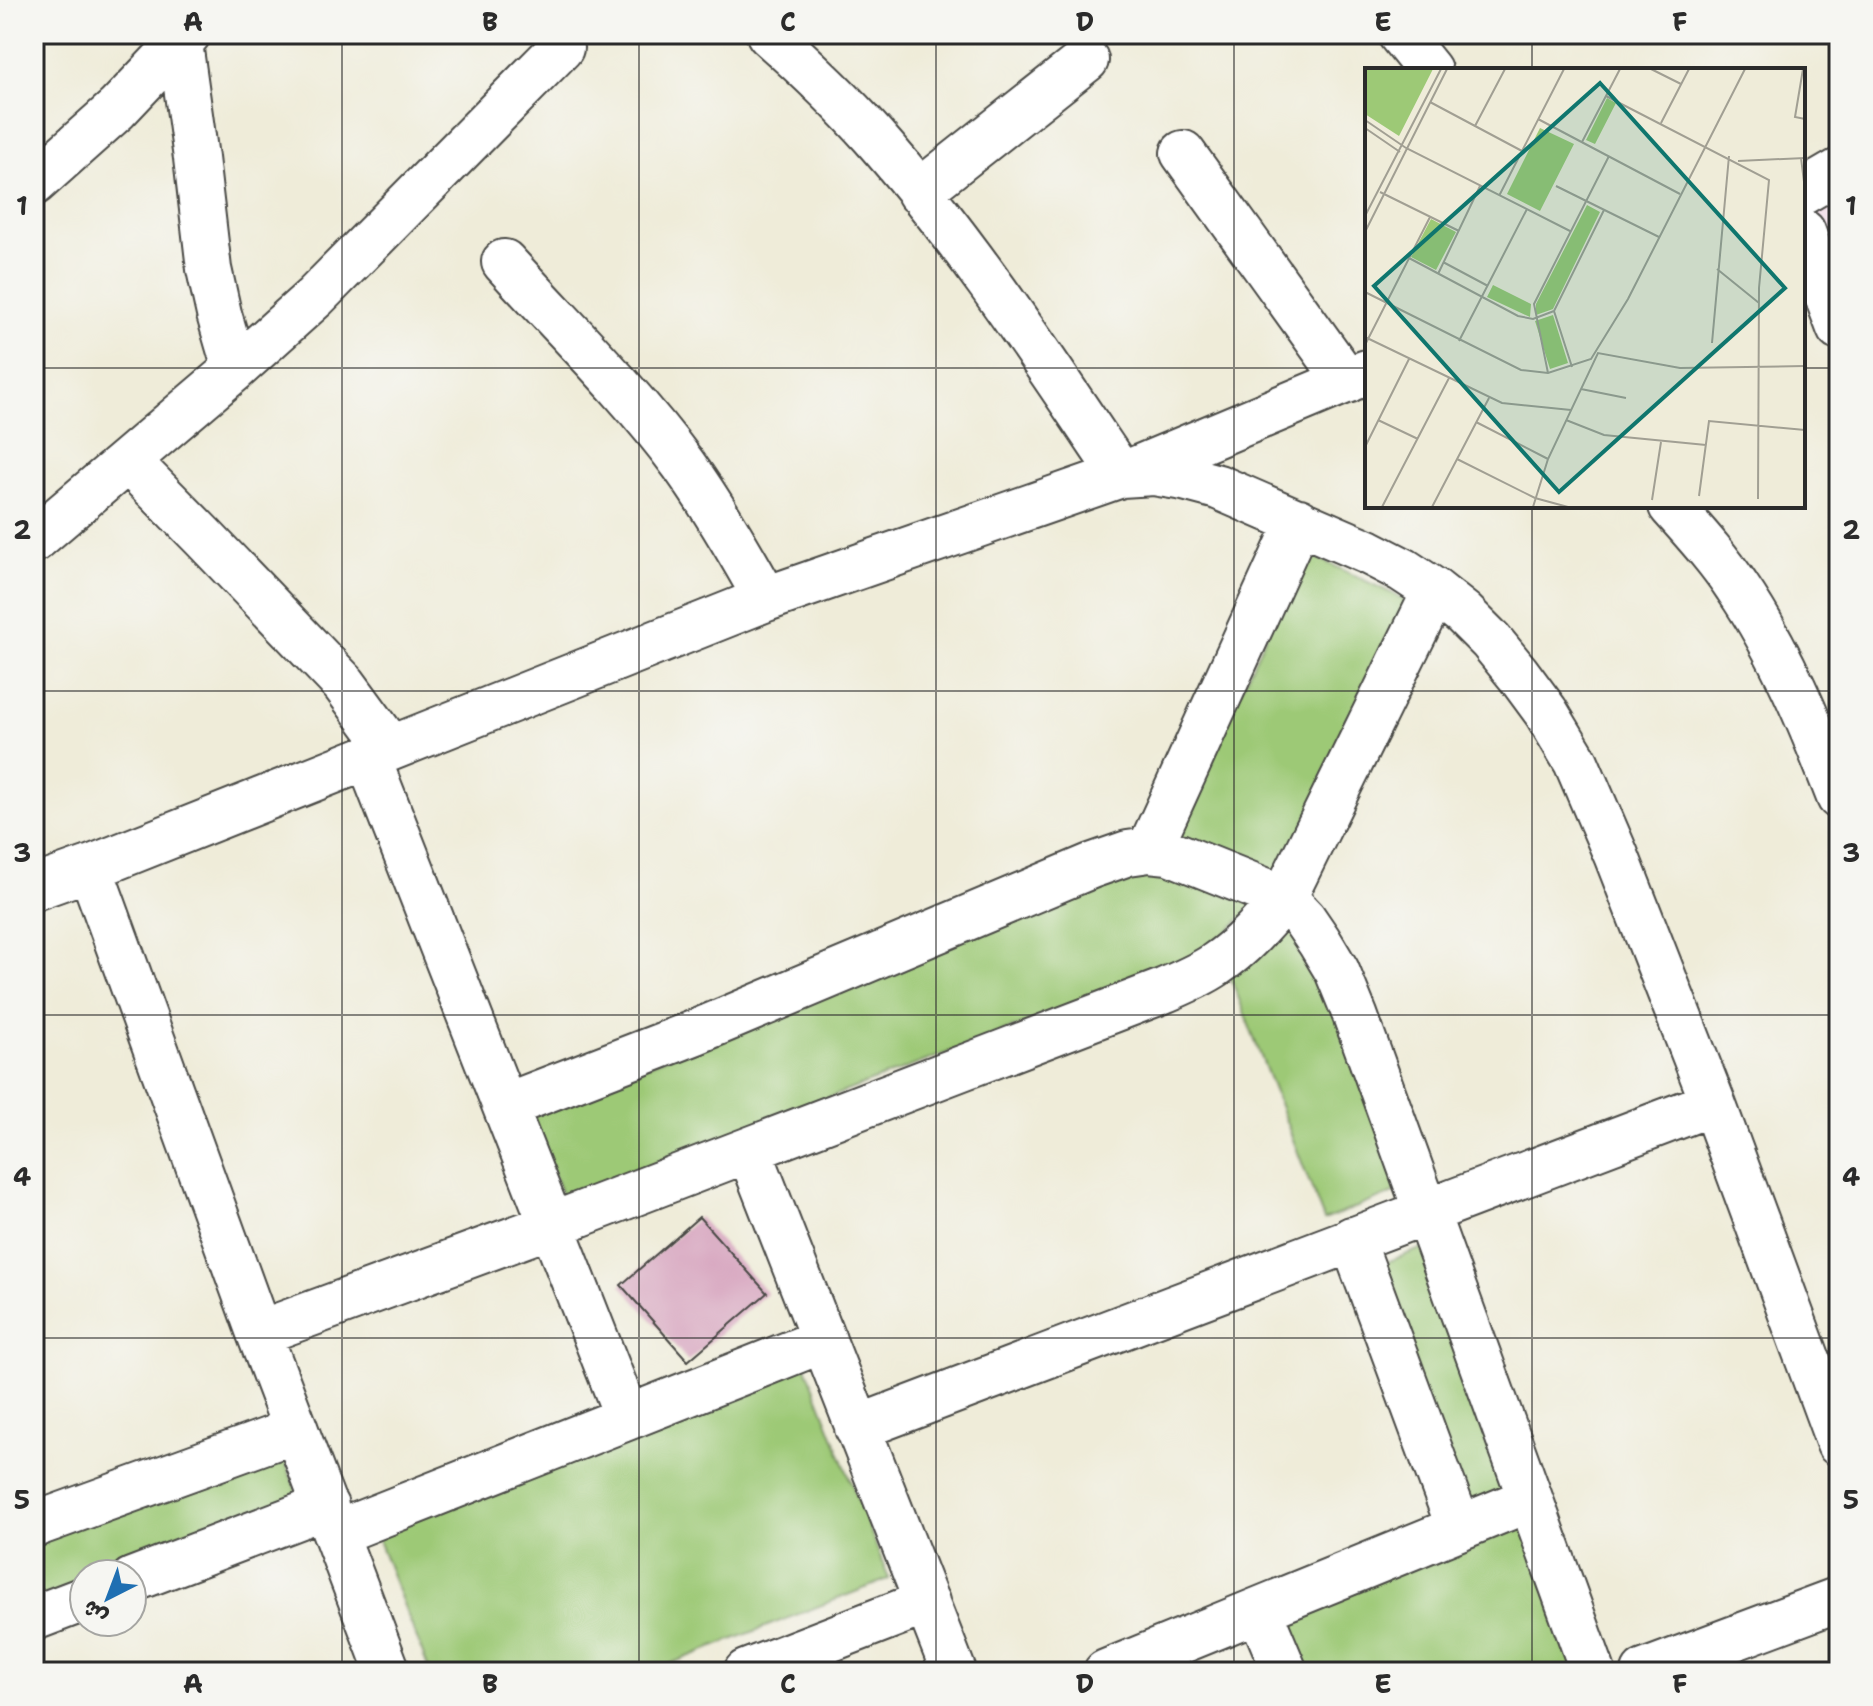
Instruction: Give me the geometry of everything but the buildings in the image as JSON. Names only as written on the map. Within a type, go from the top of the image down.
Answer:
[{"type":"street","points":[[1400,34],[1427,68]]},
{"type":"street","points":[[34,183],[117,109],[184,38]]},
{"type":"street","points":[[184,38],[209,269],[235,369]]},
{"type":"street","points":[[790,41],[873,136],[1011,310],[1121,475]]},
{"type":"street","points":[[34,540],[315,297],[561,48]]},
{"type":"street","points":[[919,192],[1086,60]]},
{"type":"street","points":[[34,888],[766,599],[1121,475],[1357,376],[1183,153]]},
{"type":"street","points":[[1805,191],[1839,171]]},
{"type":"street","points":[[1805,237],[1839,328]]},
{"type":"street","points":[[504,262],[639,409],[682,463],[727,528],[766,599]]},
{"type":"street","points":[[128,461],[344,684],[380,753],[505,1106],[627,1417]]},
{"type":"street","points":[[1121,475],[1154,473],[1218,487],[1380,558],[1435,591],[1463,613],[1491,641],[1546,712],[1576,762],[1616,855],[1713,1103],[1839,1444]]},
{"type":"street","points":[[1673,508],[1738,587],[1770,641],[1824,714],[1839,797]]},
{"type":"street","points":[[1149,850],[1299,521]]},
{"type":"street","points":[[259,1333],[552,1225],[1163,991],[1216,965],[1263,923],[1284,898],[1435,591]]},
{"type":"street","points":[[505,1106],[696,1032],[1128,853],[1149,850],[1169,852],[1284,898],[1319,941],[1337,971],[1355,1015],[1593,1672]]},
{"type":"street","points":[[90,868],[259,1333],[388,1672]]},
{"type":"street","points":[[857,1428],[1713,1103]]},
{"type":"street","points":[[749,1150],[954,1672]]},
{"type":"street","points":[[1352,1239],[1459,1528]]},
{"type":"street","points":[[148,1575],[331,1520],[627,1417],[824,1340]]},
{"type":"street","points":[[34,1525],[296,1430]]},
{"type":"street","points":[[1106,1672],[1530,1499]]},
{"type":"street","points":[[1644,1672],[1839,1599]]},
{"type":"street","points":[[746,1672],[927,1602]]},
{"type":"street","points":[[34,1618],[68,1605]]},
{"type":"street","points":[[1259,1610],[1285,1672]]},
{"type":"shaded area","points":[[1839,196],[1839,265],[1815,209]]},
{"type":"green space","points":[[1305,552],[1410,602],[1280,883],[1174,834]]},
{"type":"green space","points":[[1145,863],[1254,905],[1204,956],[563,1198],[530,1113]]},
{"type":"green space","points":[[1288,919],[1305,937],[1404,1189],[1324,1220],[1230,976]]},
{"type":"green space","points":[[1423,1248],[1517,1494],[1468,1513],[1374,1267]]},
{"type":"green space","points":[[805,1364],[889,1579],[649,1672],[430,1672],[374,1530]]},
{"type":"green space","points":[[279,1445],[301,1504],[148,1562],[148,1558],[68,1558],[68,1592],[34,1605],[34,1537]]},
{"type":"green space","points":[[1525,1523],[1581,1672],[1299,1672],[1278,1614]]}]
